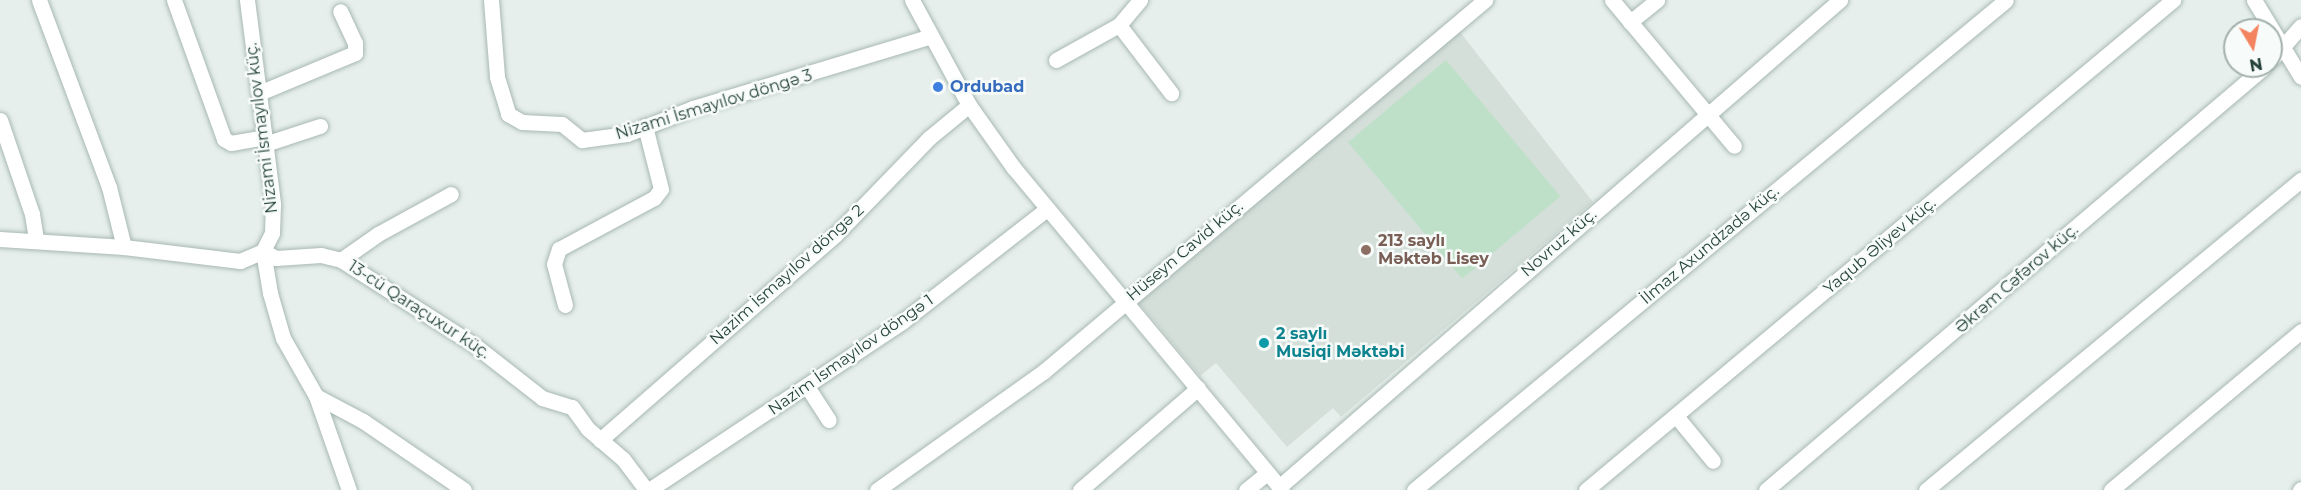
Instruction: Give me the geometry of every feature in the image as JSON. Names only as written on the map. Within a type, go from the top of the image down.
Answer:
[{"type":"street","points":[[39,0],[109,187],[124,247]]},
{"type":"street","points":[[174,0],[224,139],[231,142],[265,141],[320,126]]},
{"type":"street","name":"Nizami İsmayılov küç.","points":[[247,0],[273,222],[263,251]]},
{"type":"street","name":"Nizami İsmayılov döngə 3","points":[[491,0],[497,76],[508,114],[522,122],[562,124],[582,140],[613,137],[931,36]]},
{"type":"street","points":[[912,0],[969,105],[1047,209],[1280,488]]},
{"type":"street","points":[[1056,60],[1119,25],[1140,0]]},
{"type":"street","name":"Hüseyn Cavid küç.","points":[[877,490],[1006,401],[1485,0]]},
{"type":"street","points":[[1611,0],[1734,146]]},
{"type":"street","points":[[1630,22],[1657,0]]},
{"type":"street","name":"Novruz küç.","points":[[1280,488],[1705,113],[1840,0]]},
{"type":"street","name":"İlmaz Axundzadə küç.","points":[[1414,490],[2006,0]]},
{"type":"street","name":"Yaqub Əliyev küç.","points":[[1586,490],[2173,0]]},
{"type":"street","points":[[2254,0],[2265,18]]},
{"type":"street","points":[[259,93],[355,53],[339,11]]},
{"type":"street","points":[[1119,25],[1171,93]]},
{"type":"street","points":[[2283,45],[2301,26]]},
{"type":"street","points":[[2283,48],[2301,77]]},
{"type":"street","name":"Əkrəm Cəfərov küç.","points":[[1766,490],[2251,78]]},
{"type":"street","name":"Nazim İsmayılov döngə 2","points":[[600,440],[836,234],[929,138],[969,105]]},
{"type":"street","points":[[0,120],[32,214],[36,240]]},
{"type":"street","points":[[565,304],[554,264],[559,249],[654,198],[661,189],[645,126]]},
{"type":"street","points":[[1926,490],[2301,180]]},
{"type":"street","points":[[341,260],[378,234],[451,194]]},
{"type":"street","name":"Nazim İsmayılov döngə 1","points":[[647,490],[808,388],[903,321],[1047,209]]},
{"type":"street","points":[[0,238],[124,247],[240,261],[263,251],[283,338],[316,396],[349,490]]},
{"type":"street","name":"13-cü Qaraçuxur küç.","points":[[263,251],[276,258],[321,255],[341,260],[472,344],[542,398],[572,407],[600,440],[623,459],[647,490]]},
{"type":"street","points":[[2111,490],[2301,331]]},
{"type":"street","points":[[808,388],[830,420]]},
{"type":"street","points":[[1080,490],[1198,388]]},
{"type":"street","points":[[316,396],[363,421],[464,490]]},
{"type":"street","points":[[1676,416],[1713,462]]},
{"type":"street","points":[[1246,490],[1267,472]]},
{"type":"shaded area","name":"213 saylı Məktəb Lisey","points":[[1460,32],[1593,202],[1341,417],[1333,408],[1287,447],[1216,363],[1200,376],[1136,299]]},
{"type":"green space","points":[[1446,60],[1560,196],[1462,279],[1348,142]]},
{"type":"place","name":"Ordubad","points":[[938,87]]},
{"type":"place","name":"213 saylı Məktəb Lisey","points":[[1366,250]]},
{"type":"place","name":"2 saylı Musiqi Məktəbi","points":[[1264,343]]}]
